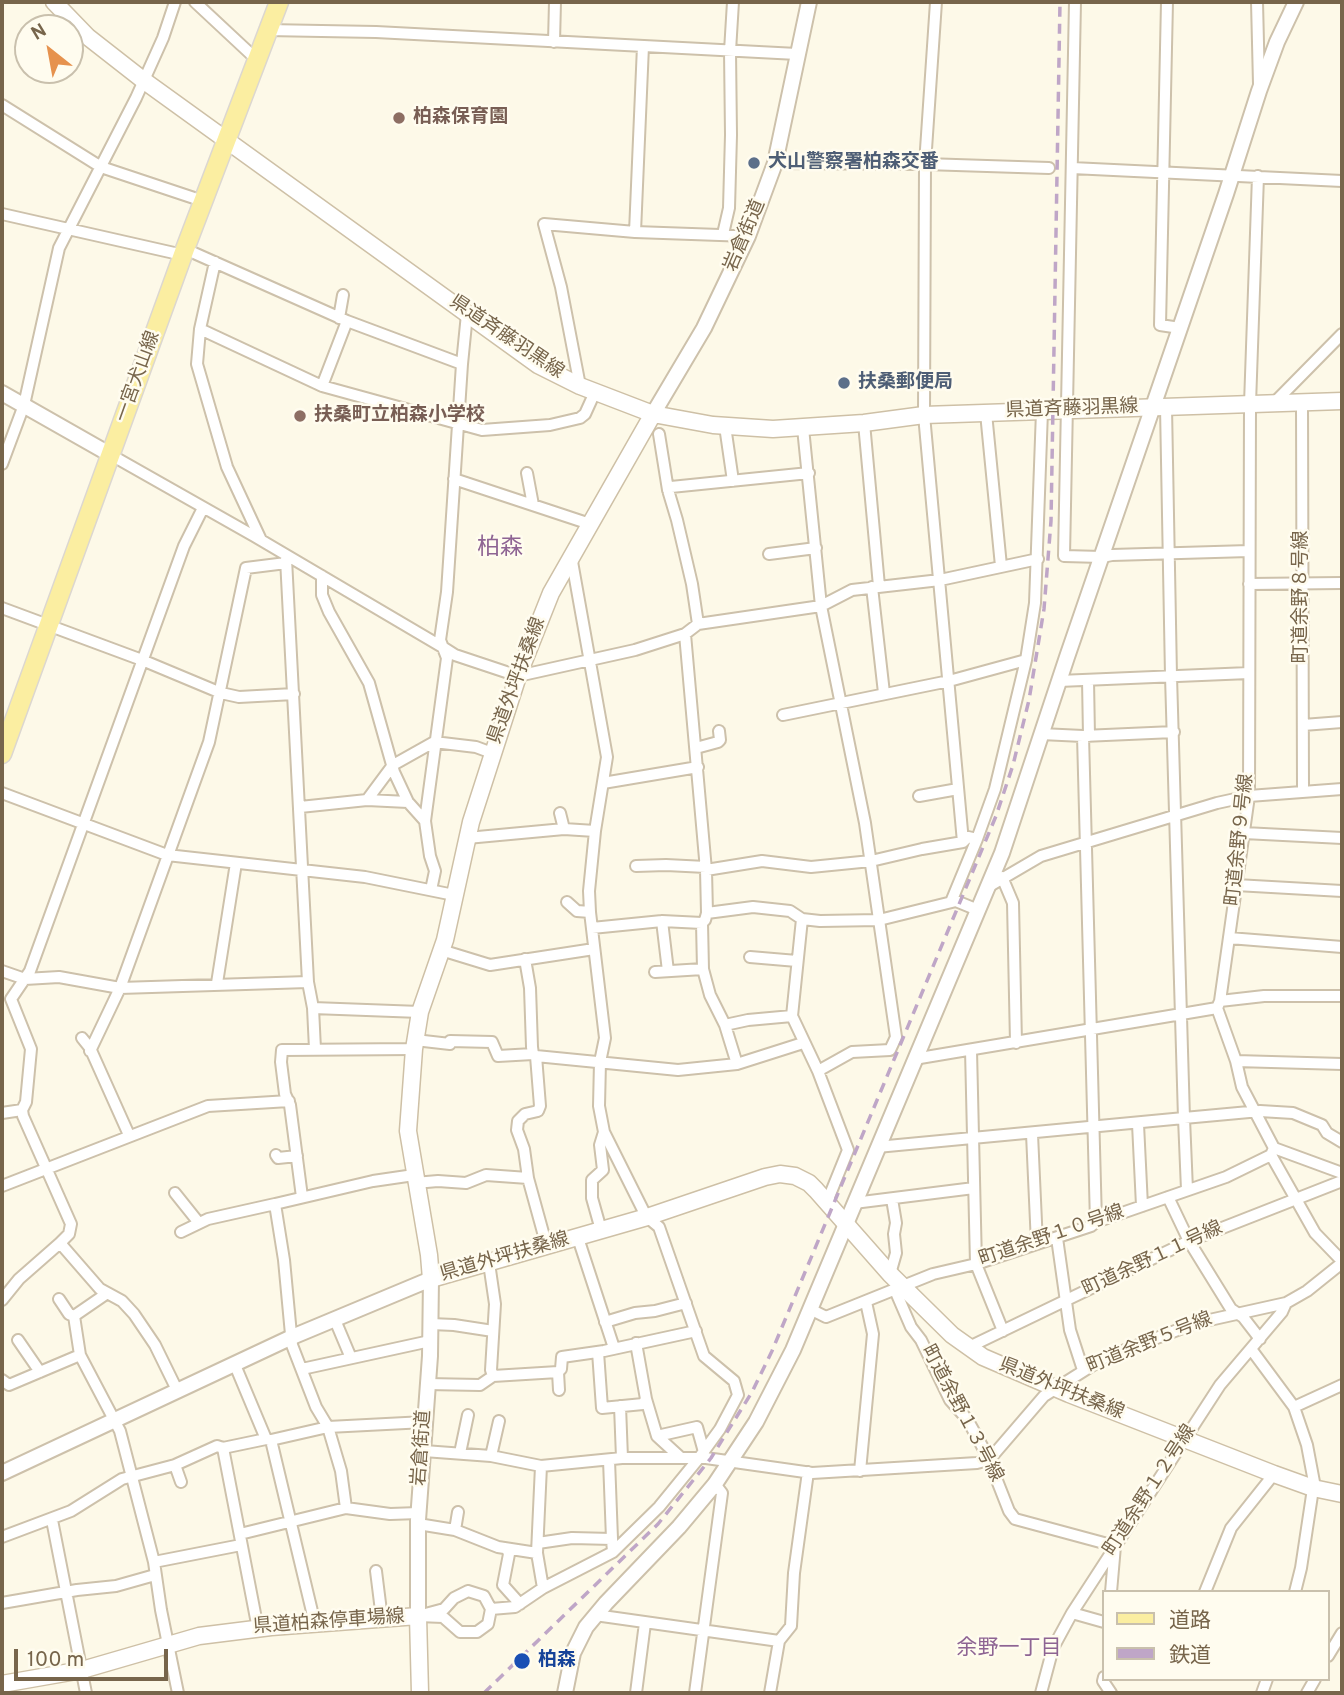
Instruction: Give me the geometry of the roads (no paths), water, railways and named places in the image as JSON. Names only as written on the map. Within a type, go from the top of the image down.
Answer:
[{"type":"main road","name":"県道斉藤羽黒線","points":[[54,2],[88,37],[143,80],[538,365],[588,389],[653,414],[725,426],[803,428],[924,415],[1342,401]]},
{"type":"main road","name":"一宮犬山線","points":[[2,754],[47,624],[255,58],[279,2]]},
{"type":"main road","name":"県道外坪扶桑線","points":[[653,414],[551,593],[518,676],[467,838],[441,950],[420,1012],[414,1045],[408,1131],[431,1279],[578,1238],[779,1174],[803,1179],[827,1202],[896,1284],[967,1348],[990,1361],[1274,1474],[1313,1488],[1342,1494]]},
{"type":"main road","name":"県道柏森停車場線","points":[[2,1684],[82,1670],[199,1636],[418,1616],[420,1693]]},
{"type":"street","points":[[2,464],[24,405],[59,248],[163,38],[175,2]]},
{"type":"street","points":[[195,2],[255,58]]},
{"type":"street","points":[[554,42],[555,2]]},
{"type":"street","points":[[723,234],[729,208],[733,2]]},
{"type":"street","name":"岩倉街道","points":[[653,414],[704,328],[748,236],[775,163],[809,2]]},
{"type":"street","points":[[936,2],[925,164],[924,415],[963,842]]},
{"type":"street","points":[[1075,2],[1064,556],[1249,551]]},
{"type":"street","points":[[1167,2],[1160,325],[1180,328]]},
{"type":"street","points":[[1257,2],[1259,91]]},
{"type":"street","points":[[565,1693],[576,1643],[595,1615],[679,1527],[731,1462],[776,1385],[810,1309],[1016,816],[1041,734],[1102,557],[1160,407],[1180,328],[1259,91],[1296,2]]},
{"type":"street","points":[[267,30],[376,32],[797,54]]},
{"type":"street","points":[[635,232],[643,46]]},
{"type":"street","points":[[2,105],[100,167],[203,201]]},
{"type":"street","points":[[775,163],[1049,168]]},
{"type":"street","points":[[1072,168],[1342,181]]},
{"type":"street","name":"町道余野９号線","points":[[1258,176],[1250,404],[1249,796],[1219,1004],[1252,1113],[1315,1233],[1342,1262]]},
{"type":"street","points":[[2,214],[184,252],[215,262],[343,319],[462,365]]},
{"type":"street","points":[[201,329],[322,386],[458,425],[482,430],[550,425],[580,418],[585,414],[588,389],[544,224],[635,232],[748,236]]},
{"type":"street","points":[[215,262],[201,329],[197,364],[227,467],[262,541]]},
{"type":"street","points":[[322,386],[343,319],[343,295]]},
{"type":"street","points":[[431,890],[435,871],[425,821],[447,657],[440,640],[445,618],[467,314]]},
{"type":"street","points":[[1273,404],[1342,334]]},
{"type":"street","points":[[2,393],[262,541],[286,560],[321,576],[444,648],[518,676],[635,650],[685,634],[698,624],[821,606],[852,590],[940,580],[1038,558]]},
{"type":"street","name":"町道余野８号線","points":[[1302,403],[1303,792]]},
{"type":"street","points":[[1160,407],[1170,553],[1171,676],[1187,1190]]},
{"type":"street","points":[[951,902],[977,839],[1003,764],[1026,660],[1035,604],[1038,558],[1042,411]]},
{"type":"street","points":[[986,413],[1001,566]]},
{"type":"street","points":[[864,423],[884,693]]},
{"type":"street","points":[[725,426],[733,481]]},
{"type":"street","points":[[803,428],[821,606],[871,861],[896,1037],[890,1050],[852,1052],[818,1071]]},
{"type":"street","points":[[659,434],[668,490],[692,584],[698,624]]},
{"type":"street","points":[[527,473],[533,505]]},
{"type":"street","points":[[668,490],[671,487],[809,473]]},
{"type":"street","points":[[454,479],[590,524]]},
{"type":"street","points":[[22,1110],[26,1102],[31,1049],[11,999],[30,971],[184,546],[203,508]]},
{"type":"street","points":[[769,554],[816,548]]},
{"type":"street","points":[[491,1609],[509,1609],[520,1604],[543,1588],[613,1552],[659,1507],[701,1455],[724,1420],[738,1392],[730,1377],[704,1356],[659,1227],[647,1217],[604,1132],[599,1106],[600,1062],[605,1038],[590,912],[595,831],[607,757],[571,556]]},
{"type":"street","points":[[90,1051],[120,988],[209,742],[246,568],[286,560]]},
{"type":"street","points":[[286,560],[308,982],[313,1008],[315,1048]]},
{"type":"street","points":[[321,576],[322,596],[329,612],[369,682],[393,765],[408,802],[425,821]]},
{"type":"street","points":[[1249,584],[1342,583]]},
{"type":"street","points":[[2,608],[142,660],[221,693],[239,697],[294,694]]},
{"type":"street","points":[[685,634],[706,869],[703,969],[710,995],[725,1025],[737,1063]]},
{"type":"street","points":[[783,715],[949,681],[1026,660]]},
{"type":"street","points":[[1059,681],[1249,673]]},
{"type":"street","points":[[1088,680],[1086,843],[1096,1222]]},
{"type":"street","points":[[1303,725],[1342,722]]},
{"type":"street","points":[[696,748],[718,742],[719,731]]},
{"type":"street","points":[[1041,734],[1086,736],[1174,732]]},
{"type":"street","points":[[367,800],[393,765],[434,742],[476,747],[492,753]]},
{"type":"street","points":[[603,783],[698,767]]},
{"type":"street","points":[[919,796],[958,789]]},
{"type":"street","points":[[988,887],[1041,856],[1217,803],[1249,796],[1342,789]]},
{"type":"street","points":[[2,793],[167,855],[365,877],[454,894]]},
{"type":"street","points":[[300,807],[367,800],[408,802]]},
{"type":"street","points":[[560,813],[564,830]]},
{"type":"street","points":[[467,838],[564,830],[595,831]]},
{"type":"street","points":[[1244,833],[1342,838]]},
{"type":"street","points":[[636,866],[666,865],[706,869],[762,861],[811,867],[871,861],[963,842],[968,837],[977,839]]},
{"type":"street","points":[[216,983],[236,863]]},
{"type":"street","points":[[1002,877],[1013,903],[1016,1043]]},
{"type":"street","points":[[1236,885],[1342,891]]},
{"type":"street","points":[[592,928],[704,918],[753,907],[790,911],[802,919],[879,920],[956,901],[978,910]]},
{"type":"street","points":[[567,902],[577,911],[590,912]]},
{"type":"street","points":[[802,919],[792,1016],[818,1071],[848,1150],[827,1202]]},
{"type":"street","points":[[662,920],[668,971]]},
{"type":"street","points":[[1229,938],[1342,947]]},
{"type":"street","points":[[441,950],[490,965],[594,948]]},
{"type":"street","points":[[750,957],[797,961]]},
{"type":"street","points":[[525,959],[540,1106],[538,1111],[525,1114],[518,1121],[517,1130],[547,1247]]},
{"type":"street","points":[[655,972],[703,969]]},
{"type":"street","points":[[2,971],[24,979],[59,977],[120,988],[308,982]]},
{"type":"street","points":[[914,1059],[1181,1016],[1219,1004],[1264,996],[1342,996]]},
{"type":"street","points":[[313,1008],[420,1012]]},
{"type":"street","points":[[725,1025],[792,1016]]},
{"type":"street","points":[[82,1038],[129,1135]]},
{"type":"street","points":[[302,1197],[289,1101],[285,1094],[282,1050],[450,1044],[450,1041],[492,1042],[498,1056],[535,1055],[678,1070],[737,1063],[803,1043]]},
{"type":"street","points":[[971,1050],[976,1264],[1003,1331]]},
{"type":"street","points":[[1236,1061],[1342,1064]]},
{"type":"street","points":[[2,1186],[208,1106],[289,1101]]},
{"type":"street","points":[[2,1113],[22,1110]]},
{"type":"street","points":[[2,1300],[19,1279],[69,1234],[71,1224],[22,1110]]},
{"type":"street","points":[[877,1147],[1252,1113],[1293,1113],[1322,1125],[1327,1133],[1342,1142]]},
{"type":"street","points":[[1138,1124],[1142,1206]]},
{"type":"street","points":[[601,1230],[592,1198],[592,1180],[603,1170],[600,1144],[604,1132]]},
{"type":"street","points":[[1032,1134],[1037,1244]]},
{"type":"street","points":[[1273,1152],[1342,1172]]},
{"type":"street","name":"町道余野１０号線","points":[[810,1309],[825,1317],[866,1302],[896,1284],[976,1264],[1057,1238],[1226,1177],[1273,1152]]},
{"type":"street","points":[[276,1155],[278,1158],[297,1156]]},
{"type":"street","points":[[181,1232],[199,1223],[302,1197],[415,1179],[466,1183],[486,1175],[528,1178]]},
{"type":"street","name":"町道余野１１号線","points":[[967,1348],[1189,1241],[1342,1181]]},
{"type":"street","points":[[854,1203],[974,1188]]},
{"type":"street","points":[[175,1193],[199,1223]]},
{"type":"street","points":[[1168,1197],[1189,1241],[1231,1309],[1243,1317],[1260,1339]]},
{"type":"street","points":[[892,1199],[896,1223],[896,1284]]},
{"type":"street","points":[[275,1204],[285,1260],[292,1345],[316,1407],[328,1427],[341,1471],[346,1508]]},
{"type":"street","points":[[578,1238],[614,1348]]},
{"type":"street","points":[[1057,1238],[1070,1330],[1083,1370]]},
{"type":"street","points":[[60,1243],[106,1294],[122,1301],[140,1322],[155,1345],[178,1392]]},
{"type":"street","points":[[489,1262],[495,1304],[491,1370],[493,1376]]},
{"type":"street","name":"町道余野５号線","points":[[989,1460],[1044,1396],[1083,1370],[1196,1323],[1286,1303],[1307,1291],[1342,1262]]},
{"type":"street","points":[[2,1473],[292,1337],[431,1279]]},
{"type":"street","name":"岩倉街道","points":[[418,1616],[418,1519],[431,1324],[431,1279]]},
{"type":"street","name":"町道余野１３号線","points":[[896,1284],[911,1327],[921,1340],[950,1400],[967,1419],[1015,1519],[1115,1546]]},
{"type":"street","points":[[74,1316],[106,1294]]},
{"type":"street","points":[[59,1299],[69,1314],[74,1316]]},
{"type":"street","points":[[860,1471],[873,1334],[866,1302]]},
{"type":"street","points":[[605,1322],[635,1312],[655,1311],[686,1303]]},
{"type":"street","name":"町道余野１２号線","points":[[1041,1693],[1052,1648],[1072,1613],[1220,1385],[1282,1312],[1286,1303]]},
{"type":"street","points":[[74,1316],[80,1355],[120,1431],[154,1562],[178,1693]]},
{"type":"street","points":[[335,1320],[351,1358]]},
{"type":"street","points":[[431,1324],[493,1331]]},
{"type":"street","points":[[559,1390],[558,1372],[561,1369],[562,1357],[696,1331]]},
{"type":"street","points":[[18,1340],[40,1372]]},
{"type":"street","points":[[302,1369],[430,1341]]},
{"type":"street","points":[[636,1343],[646,1399],[657,1436],[681,1458]]},
{"type":"street","points":[[1251,1349],[1294,1407],[1307,1445],[1314,1482],[1295,1590]]},
{"type":"street","points":[[598,1352],[602,1408],[643,1404],[646,1399]]},
{"type":"street","points":[[2,1380],[9,1385],[80,1355]]},
{"type":"street","points":[[235,1365],[268,1440],[315,1624]]},
{"type":"street","points":[[427,1384],[480,1385],[493,1376],[558,1372]]},
{"type":"street","points":[[1294,1407],[1342,1385]]},
{"type":"street","points":[[620,1406],[622,1458]]},
{"type":"street","points":[[460,1453],[468,1415]]},
{"type":"street","points":[[2,1537],[71,1511],[122,1479],[131,1479],[175,1465],[218,1446],[223,1448],[328,1427],[425,1422]]},
{"type":"street","points":[[491,1456],[499,1422]]},
{"type":"street","points":[[657,1436],[697,1427],[701,1455]]},
{"type":"street","points":[[223,1448],[258,1629]]},
{"type":"street","points":[[424,1451],[491,1456],[541,1466],[622,1458],[681,1458],[701,1455],[810,1473],[977,1463],[989,1460]]},
{"type":"street","points":[[609,1460],[613,1552]]},
{"type":"street","points":[[175,1465],[181,1482]]},
{"type":"street","points":[[541,1466],[537,1548],[543,1588]]},
{"type":"street","points":[[770,1693],[779,1641],[791,1626],[794,1573],[810,1473]]},
{"type":"street","points":[[1206,1590],[1231,1528],[1274,1474]]},
{"type":"street","points":[[695,1693],[722,1493],[715,1484]]},
{"type":"street","points":[[154,1562],[240,1539],[290,1521],[346,1508],[418,1519],[507,1549],[537,1548],[572,1538],[612,1539]]},
{"type":"street","points":[[455,1530],[458,1512]]},
{"type":"street","points":[[52,1520],[86,1693]]},
{"type":"street","points":[[1111,1590],[1115,1546]]},
{"type":"street","points":[[507,1549],[509,1554],[503,1585],[520,1604]]},
{"type":"street","points":[[376,1572],[382,1619]]},
{"type":"street","points":[[2,1604],[116,1586],[155,1575]]},
{"type":"street","points":[[468,1591],[484,1596],[491,1609],[486,1626],[471,1634],[456,1630],[443,1618],[418,1616],[444,1609],[456,1597],[468,1591]]},
{"type":"street","points":[[1072,1613],[1102,1621]]},
{"type":"street","points":[[595,1615],[779,1641]]},
{"type":"street","points":[[636,1693],[645,1623]]},
{"type":"street","points":[[1330,1653],[1342,1633]]},
{"type":"railway","points":[[484,1693],[658,1524],[711,1458],[752,1392],[772,1351],[996,816],[1013,765],[1029,700],[1044,609],[1051,521],[1060,2]]},
{"type":"place","name":"柏森保育園","points":[[399,118]]},
{"type":"place","name":"犬山警察署柏森交番","points":[[754,163]]},
{"type":"place","name":"扶桑郵便局","points":[[844,383]]},
{"type":"place","name":"扶桑町立柏森小学校","points":[[300,416]]},
{"type":"place","name":"柏森","points":[[522,1661]]},
{"type":"district","name":"柏森","points":[[500,549]]},
{"type":"district","name":"余野一丁目","points":[[1009,1650]]}]
